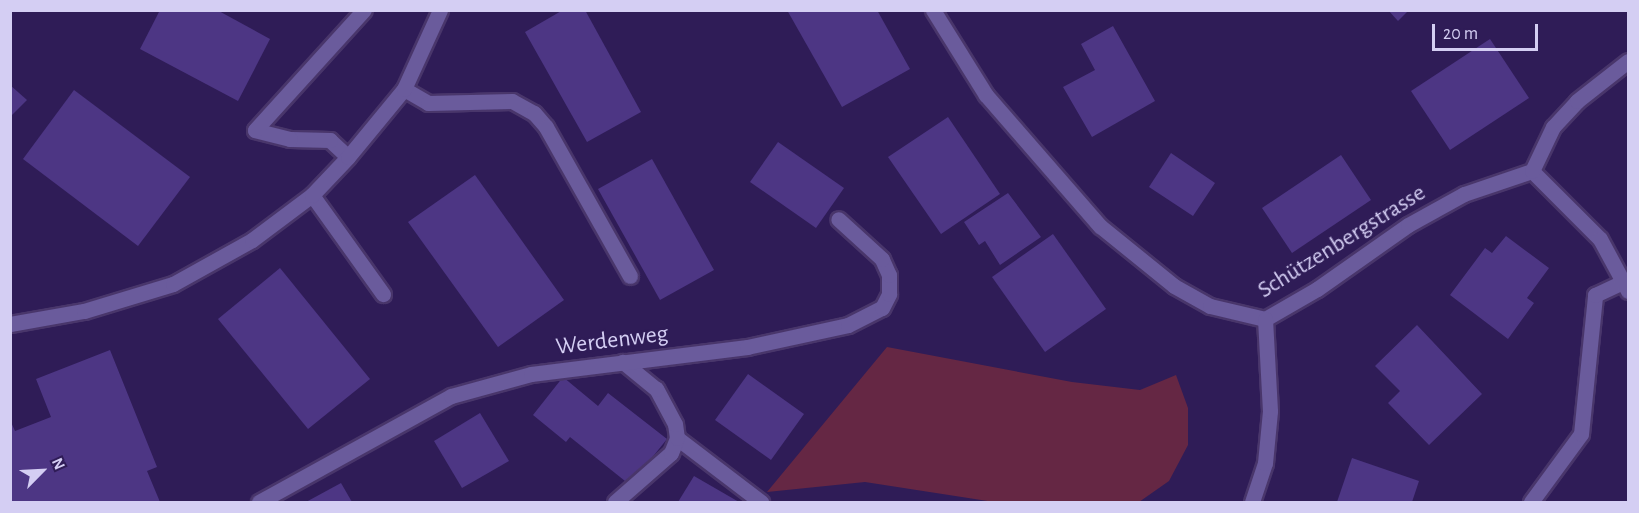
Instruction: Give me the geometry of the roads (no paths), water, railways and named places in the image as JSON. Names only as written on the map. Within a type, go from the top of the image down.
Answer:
[{"type":"street","points":[[348,157],[330,140],[290,139],[255,130],[364,10]]},
{"type":"street","points":[[10,324],[84,312],[173,285],[252,240],[312,195],[348,157],[404,89],[440,10]]},
{"type":"street","name":"Schützenbergstrasse","points":[[933,10],[986,95],[1100,226],[1174,286],[1210,306],[1265,319],[1445,204],[1532,171]]},
{"type":"street","points":[[1531,502],[1581,434],[1595,295],[1627,286],[1600,239],[1532,171],[1553,127],[1577,101],[1629,61]]},
{"type":"street","points":[[404,89],[428,103],[512,101],[534,113],[546,127],[630,276]]},
{"type":"street","points":[[312,195],[383,294]]},
{"type":"street","name":"Werdenweg","points":[[260,502],[451,396],[531,374],[747,347],[848,325],[882,308],[889,294],[889,275],[882,259],[838,219]]},
{"type":"street","points":[[1252,502],[1265,463],[1270,411],[1265,319]]},
{"type":"street","points":[[615,502],[671,453],[677,438],[675,424],[656,389],[623,362]]},
{"type":"street","points":[[677,438],[761,502]]}]
